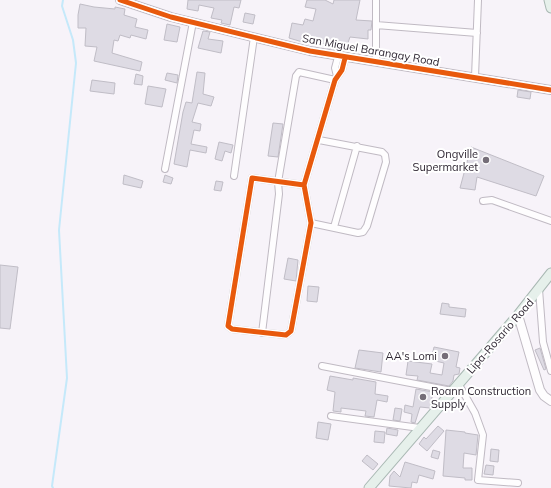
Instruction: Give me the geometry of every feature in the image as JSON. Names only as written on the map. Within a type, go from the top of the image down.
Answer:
[{"type":"main road","points":[[549,0],[551,8]]},
{"type":"main road","name":"Lipa-Rosario Road","points":[[369,488],[518,315],[540,289],[551,273]]},
{"type":"street","name":"San Miguel Barangay Road","points":[[120,0],[192,22],[341,57],[551,90]]},
{"type":"street","points":[[376,0],[376,62]]},
{"type":"street","points":[[475,77],[478,0]]},
{"type":"street","points":[[165,169],[192,22]]},
{"type":"street","points":[[376,25],[477,33]]},
{"type":"street","points":[[234,176],[254,37]]},
{"type":"street","points":[[304,185],[252,178],[250,182],[228,326],[232,329],[286,335],[292,331],[311,223],[304,185],[319,140],[336,78],[342,70],[341,57]]},
{"type":"street","points":[[262,333],[279,194],[278,182],[296,76],[299,72],[336,78]]},
{"type":"street","points":[[311,223],[358,233],[363,232],[367,226],[386,162],[385,155],[382,152],[357,146],[319,140]]},
{"type":"street","points":[[334,227],[357,146]]},
{"type":"street","points":[[483,201],[492,200],[551,221]]},
{"type":"street","points":[[540,289],[543,342],[549,355],[551,371]]},
{"type":"street","points":[[518,315],[540,390],[544,396],[551,401]]},
{"type":"street","points":[[322,366],[455,387],[475,413],[483,435],[478,480],[518,483]]},
{"type":"street","points":[[331,416],[420,428]]},
{"type":"building","points":[[188,0],[241,0],[239,8],[234,7],[230,25],[221,23],[222,20],[211,18],[214,8],[199,5],[198,11],[187,9]]},
{"type":"building","points":[[307,0],[325,0],[333,4],[334,0],[360,0],[356,20],[372,21],[371,30],[368,30],[368,39],[350,37],[345,51],[327,48],[327,44],[316,42],[316,46],[289,38],[292,23],[303,25],[305,19],[313,21],[316,9],[305,7]]},
{"type":"building","points":[[80,4],[94,7],[115,9],[115,7],[125,9],[124,15],[137,19],[135,27],[148,30],[146,39],[131,35],[130,38],[120,35],[118,41],[114,40],[112,53],[142,62],[140,71],[94,61],[97,47],[85,46],[86,28],[78,28]]},
{"type":"building","points":[[245,13],[255,15],[253,24],[243,22]]},
{"type":"building","points":[[167,24],[180,27],[177,42],[164,40]]},
{"type":"building","points":[[203,31],[210,32],[208,39],[223,41],[221,53],[198,48]]},
{"type":"building","points":[[197,72],[205,73],[203,94],[214,97],[211,106],[198,103],[192,122],[201,124],[200,131],[194,130],[191,144],[207,147],[206,153],[190,150],[187,167],[174,164],[183,112],[186,102],[192,103]]},
{"type":"building","points":[[167,73],[178,75],[177,83],[165,80]]},
{"type":"building","points":[[136,74],[143,76],[142,85],[134,84]]},
{"type":"building","points":[[92,80],[115,83],[114,94],[90,91]]},
{"type":"building","points":[[148,86],[166,89],[162,107],[145,104]]},
{"type":"building","points":[[518,90],[531,92],[530,99],[517,97]]},
{"type":"building","points":[[273,123],[283,124],[278,157],[268,156]]},
{"type":"building","points":[[219,142],[233,145],[231,153],[225,151],[222,161],[215,159]]},
{"type":"building","name":"Ongville Supermarket","points":[[471,147],[544,176],[536,196],[477,177],[475,190],[460,188]]},
{"type":"building","points":[[124,175],[143,181],[141,188],[123,184]]},
{"type":"building","points":[[165,175],[173,178],[171,184],[163,182]]},
{"type":"building","points":[[216,181],[223,182],[221,191],[214,190]]},
{"type":"building","points":[[288,258],[298,260],[296,281],[284,279]]},
{"type":"building","points":[[0,265],[18,267],[10,329],[0,328]]},
{"type":"building","points":[[308,286],[319,287],[317,302],[307,301]]},
{"type":"building","points":[[442,303],[449,304],[449,307],[466,309],[465,317],[440,314]]},
{"type":"building","points":[[434,347],[459,352],[456,367],[460,368],[459,374],[454,375],[453,381],[449,386],[417,380],[418,376],[406,375],[408,361],[432,364],[430,373],[442,375],[444,363],[431,360]]},
{"type":"building","points":[[540,348],[546,369],[544,370],[535,350]]},
{"type":"building","points":[[359,350],[383,353],[381,372],[355,368]]},
{"type":"building","points":[[330,376],[376,382],[375,394],[388,396],[387,402],[377,400],[374,417],[365,416],[366,411],[341,408],[341,412],[333,411],[335,392],[327,390]]},
{"type":"building","name":"Roann Construction Supply","points":[[416,389],[433,392],[430,408],[420,407],[415,423],[411,422],[412,414],[404,412],[405,405],[413,407]]},
{"type":"building","points":[[395,408],[402,409],[400,421],[393,420]]},
{"type":"building","points":[[318,422],[331,424],[328,440],[316,438]]},
{"type":"building","points":[[438,426],[444,431],[427,451],[419,444],[424,437],[426,439]]},
{"type":"building","points":[[387,428],[398,430],[397,436],[386,434]]},
{"type":"building","points":[[446,430],[478,435],[476,455],[464,453],[463,468],[472,468],[472,480],[443,476]]},
{"type":"building","points":[[375,431],[385,432],[384,443],[374,442]]},
{"type":"building","points":[[491,449],[499,450],[498,462],[490,461]]},
{"type":"building","points":[[433,450],[440,452],[438,459],[431,457]]},
{"type":"building","points":[[367,455],[378,464],[373,470],[362,461]]},
{"type":"building","points":[[405,462],[435,471],[433,479],[419,475],[417,483],[412,482],[411,488],[389,486],[390,476],[394,471],[400,477]]},
{"type":"building","points":[[486,465],[494,466],[493,475],[484,474]]},
{"type":"waterway","points":[[53,488],[52,486],[67,378],[59,230],[76,63],[73,40],[62,6],[63,0]]},
{"type":"cycle path","points":[[120,0],[171,17],[310,51],[551,90]]},
{"type":"cycle path","points":[[304,185],[252,178],[228,326],[232,329],[286,335],[291,331],[311,223],[304,185],[335,80],[342,70],[345,58]]},
{"type":"place","name":"Ongville Supermarket","points":[[486,160]]},
{"type":"place","name":"AA's Lomi","points":[[445,356]]},
{"type":"place","name":"Roann Construction Supply","points":[[423,397]]}]
